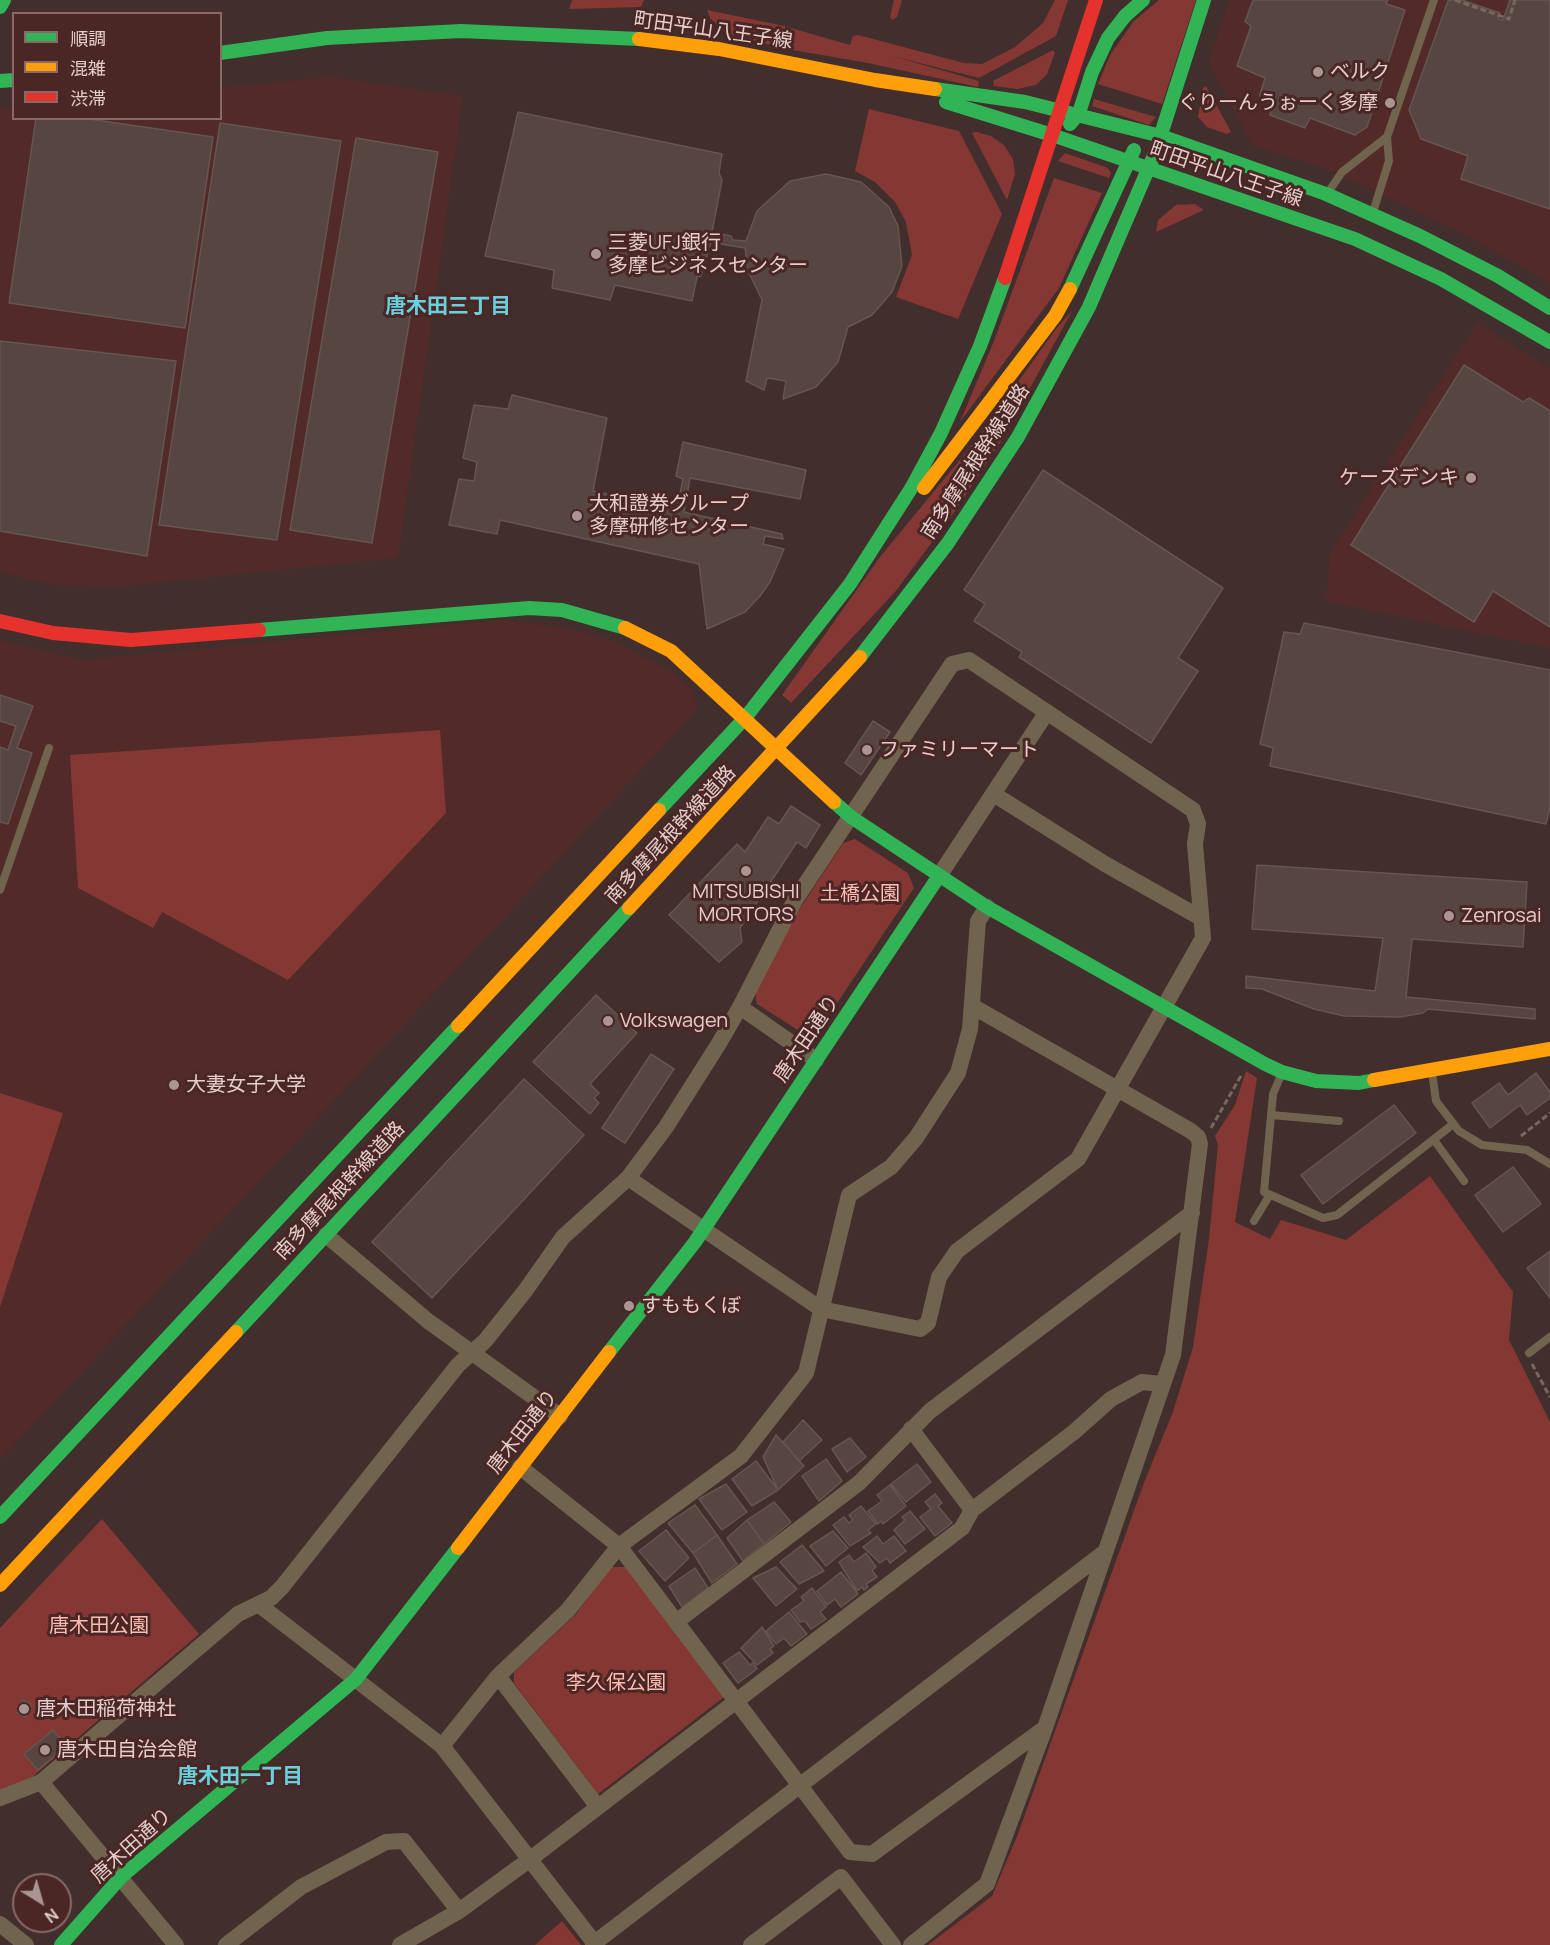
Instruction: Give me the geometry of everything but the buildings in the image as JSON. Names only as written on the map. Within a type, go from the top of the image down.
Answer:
[{"type":"main road","points":[[0,7],[4,0]]},
{"type":"main road","points":[[1060,110],[1096,0]]},
{"type":"main road","name":"南多摩尾根幹線道路","points":[[0,1517],[745,718],[804,646],[876,548],[941,433],[972,364],[1065,125],[1108,38],[1125,16],[1143,0]]},
{"type":"main road","name":"南多摩尾根幹線道路","points":[[0,1586],[778,748],[856,661],[903,604],[948,543],[1018,436],[1089,307],[1155,153],[1204,0]]},
{"type":"main road","name":"町田平山八王子線","points":[[222,53],[327,38],[461,31],[597,35],[719,49],[875,80],[1025,102],[1060,110],[1065,125],[1131,154],[1149,169],[1354,239],[1441,279],[1550,342]]},
{"type":"main road","points":[[875,80],[1065,125],[1131,154],[1155,153],[1172,159]]},
{"type":"main road","name":"町田平山八王子線","points":[[1065,125],[1161,136],[1326,194],[1372,213],[1498,276],[1550,308]]},
{"type":"main road","points":[[876,548],[976,423],[1055,316],[1080,268],[1131,154],[1161,136]]},
{"type":"main road","points":[[1296,204],[1354,239]]},
{"type":"main road","points":[[0,621],[53,633],[131,640],[529,608],[562,610],[621,626],[671,651],[851,817],[987,907],[1163,1008],[1282,1072],[1339,1083],[1376,1082],[1550,1049]]},
{"type":"main road","name":"唐木田通り","points":[[61,1945],[121,1877],[356,1678],[704,1228],[939,876]]},
{"type":"street","points":[[0,1798],[41,1782],[237,1614],[271,1598],[458,1365],[485,1341],[525,1291],[562,1237],[628,1178],[666,1127],[740,1007],[795,900],[952,664],[958,660],[969,660],[1193,810],[1198,824],[1195,844],[1203,938],[1078,1159],[957,1251],[939,1277],[928,1323],[920,1329],[821,1309],[628,1178]]},
{"type":"street","points":[[939,876],[995,795],[1047,712]]},
{"type":"street","points":[[995,795],[1105,864],[1201,918]]},
{"type":"street","points":[[442,1746],[498,1676],[568,1610],[619,1546],[741,1456],[806,1373],[849,1195],[891,1167],[916,1138],[958,1073],[970,1029],[978,921],[987,907]]},
{"type":"street","points":[[911,1945],[987,1884],[1045,1728],[1173,1355],[1200,1144],[1198,1137],[972,1006]]},
{"type":"street","points":[[740,1007],[816,1060]]},
{"type":"street","points":[[676,1622],[859,1483],[930,1411],[1192,1213]]},
{"type":"street","points":[[326,1235],[420,1314],[560,1416]]},
{"type":"street","points":[[400,1945],[459,1911],[529,1860],[962,1528],[972,1510],[1124,1391],[1142,1382],[1162,1384]]},
{"type":"street","points":[[911,1430],[972,1510]]},
{"type":"street","points":[[520,1467],[619,1546],[850,1852],[872,1854],[1045,1728]]},
{"type":"street","points":[[258,1604],[442,1746],[594,1944],[1107,1551]]},
{"type":"street","points":[[498,1676],[598,1807]]},
{"type":"street","points":[[41,1782],[176,1945]]},
{"type":"street","points":[[226,1945],[301,1887],[386,1842],[404,1841],[459,1911]]},
{"type":"street","points":[[751,1945],[841,1877],[893,1945]]},
{"type":"street","points":[[0,1924],[26,1945]]},
{"type":"lane","points":[[1372,213],[1389,161],[1387,137],[1434,0]]},
{"type":"lane","points":[[1326,194],[1342,172],[1387,137]]},
{"type":"lane","points":[[0,890],[49,748]]},
{"type":"lane","points":[[1282,1072],[1274,1094],[1264,1192],[1269,1196],[1330,1218],[1452,1125]]},
{"type":"lane","points":[[1432,1072],[1437,1101],[1452,1125],[1468,1138],[1482,1144],[1527,1150],[1550,1164]]},
{"type":"lane","points":[[1271,1115],[1339,1120]]},
{"type":"lane","points":[[1434,1140],[1464,1181]]},
{"type":"lane","points":[[1254,1221],[1269,1196]]},
{"type":"lane","points":[[1529,1353],[1550,1337]]},
{"type":"path","points":[[1455,0],[1509,19],[1515,0]]},
{"type":"path","points":[[1198,1137],[1210,1130],[1246,1067]]},
{"type":"path","points":[[1519,1138],[1550,1113]]},
{"type":"path","points":[[1513,1138],[1528,1140]]},
{"type":"path","points":[[1529,1353],[1527,1354],[1550,1397]]},
{"type":"shaded area","name":"ぐりーんうぉーく多摩","points":[[1229,0],[1550,0],[1550,283],[1470,237],[1331,170],[1252,145],[1209,62]]},
{"type":"shaded area","points":[[330,77],[463,96],[398,558],[124,586],[55,585],[0,572],[0,109],[12,108],[12,120],[222,120],[222,88]]},
{"type":"shaded area","name":"ケーズデンキ","points":[[1477,323],[1550,369],[1550,648],[1326,601],[1330,553]]},
{"type":"shaded area","name":"大妻女子大学","points":[[500,620],[569,629],[612,640],[672,672],[694,692],[697,710],[0,1460],[0,640],[83,660]]},
{"type":"green space","points":[[572,0],[644,0],[641,7],[569,9]]},
{"type":"green space","points":[[894,0],[902,0],[897,17],[892,20],[890,17]]},
{"type":"green space","points":[[1055,0],[1068,0],[1056,36],[979,78],[892,56],[979,81],[978,87],[727,35],[710,18],[707,10],[784,26],[850,45],[853,36],[858,35],[964,63],[982,64],[1015,47],[1043,23]]},
{"type":"green space","points":[[1159,0],[1196,0],[1162,104],[1098,84],[1110,55],[1134,21]]},
{"type":"green space","points":[[1053,50],[1055,53],[1047,74],[1036,85],[1017,89],[994,86],[993,81]]},
{"type":"green space","points":[[1206,86],[1231,132],[1227,134],[1207,127],[1198,117],[1203,88]]},
{"type":"green space","points":[[1094,99],[1156,117],[1149,125],[1092,106]]},
{"type":"green space","points":[[869,109],[959,131],[1002,214],[958,319],[896,297],[912,255],[906,222],[895,202],[875,182],[855,171]]},
{"type":"green space","points":[[972,133],[991,136],[1004,145],[1013,159],[1015,174],[1007,200]]},
{"type":"green space","points":[[1065,153],[1108,168],[1111,173],[1109,178],[1058,161]]},
{"type":"green space","points":[[1054,178],[1102,193],[1059,288],[960,422],[994,341]]},
{"type":"green space","points":[[1195,204],[1204,210],[1156,232],[1158,220],[1176,205]]},
{"type":"green space","points":[[1072,311],[1000,443],[953,514],[895,592],[791,703],[782,695],[880,557],[977,439],[1056,329]]},
{"type":"green space","points":[[440,730],[446,813],[288,980],[162,912],[153,928],[78,888],[70,755]]},
{"type":"green space","name":"土橋公園","points":[[855,839],[908,873],[914,888],[817,1033],[807,1036],[757,1004],[755,992],[795,916],[843,843]]},
{"type":"green space","points":[[1246,1071],[1257,1078],[1235,1222],[1270,1239],[1281,1220],[1346,1240],[1430,1176],[1513,1292],[1509,1340],[1550,1422],[1550,1945],[928,1945],[992,1896],[1018,1834],[1145,1480],[1173,1412],[1193,1347],[1209,1239],[1218,1145],[1215,1136],[1235,1105]]},
{"type":"green space","points":[[0,1093],[63,1113],[0,1307]]},
{"type":"green space","name":"唐木田公園","points":[[102,1519],[199,1634],[32,1777],[0,1790],[0,1628]]},
{"type":"green space","name":"李久保公園","points":[[611,1567],[627,1567],[724,1697],[598,1794],[514,1683],[514,1672],[576,1614]]},
{"type":"green space","points":[[562,1921],[581,1945],[535,1945]]},
{"type":"traffic: fast","points":[[0,7],[4,0]]},
{"type":"traffic: fast","points":[[1070,124],[1079,113],[1092,72],[1108,38],[1125,16],[1143,0]]},
{"type":"traffic: fast","points":[[860,657],[948,543],[1018,437],[1089,307],[1155,153],[1204,0]]},
{"type":"traffic: fast","points":[[222,53],[327,38],[461,31],[639,39]]},
{"type":"traffic: fast","points":[[0,81],[12,80]]},
{"type":"traffic: fast","points":[[935,89],[1025,102],[1161,136],[1326,194],[1420,236],[1498,276],[1550,308]]},
{"type":"traffic: fast","points":[[946,102],[1052,135],[1355,239],[1441,279],[1550,342]]},
{"type":"traffic: fast","points":[[1070,289],[1134,150]]},
{"type":"traffic: fast","points":[[659,810],[745,718],[850,584],[912,487],[941,433],[980,346],[1005,278]]},
{"type":"traffic: fast","points":[[259,630],[529,608],[562,610],[625,628]]},
{"type":"traffic: fast","points":[[834,802],[851,817],[987,907],[1265,1064],[1282,1072],[1316,1081],[1359,1083],[1374,1080]]},
{"type":"traffic: fast","points":[[609,1352],[695,1242],[939,876]]},
{"type":"traffic: fast","points":[[236,1332],[629,908]]},
{"type":"traffic: fast","points":[[0,1517],[458,1026]]},
{"type":"traffic: fast","points":[[61,1945],[121,1877],[356,1679],[458,1548]]},
{"type":"traffic: slow","points":[[639,39],[719,49],[875,80],[935,89]]},
{"type":"traffic: slow","points":[[924,488],[1055,316],[1070,289]]},
{"type":"traffic: slow","points":[[625,628],[671,651],[834,802]]},
{"type":"traffic: slow","points":[[629,908],[860,657]]},
{"type":"traffic: slow","points":[[458,1026],[659,810]]},
{"type":"traffic: slow","points":[[1374,1080],[1550,1049]]},
{"type":"traffic: slow","points":[[0,1585],[236,1332]]},
{"type":"traffic: slow","points":[[458,1548],[609,1352]]},
{"type":"traffic: jam","points":[[1005,278],[1096,0]]},
{"type":"traffic: jam","points":[[0,621],[53,633],[131,640],[259,630]]},
{"type":"place","name":"ベルク","points":[[1318,72]]},
{"type":"place","name":"ぐりーんうぉーく多摩","points":[[1390,103]]},
{"type":"place","name":"三菱UFJ銀行 多摩ビジネスセンター","points":[[596,254]]},
{"type":"place","name":"ケーズデンキ","points":[[1471,478]]},
{"type":"place","name":"大和證券グループ 多摩研修センター","points":[[577,516]]},
{"type":"place","name":"ファミリーマート","points":[[867,750]]},
{"type":"place","name":"MITSUBISHI MORTORS","points":[[746,871]]},
{"type":"place","name":"Zenrosai","points":[[1449,916]]},
{"type":"place","name":"Volkswagen","points":[[608,1021]]},
{"type":"place","name":"大妻女子大学","points":[[174,1085]]},
{"type":"place","name":"すももくぼ","points":[[629,1306]]},
{"type":"place","name":"唐木田稲荷神社","points":[[24,1709]]},
{"type":"place","name":"唐木田自治会館","points":[[45,1750]]},
{"type":"district","name":"唐木田三丁目","points":[[448,307]]},
{"type":"district","name":"唐木田一丁目","points":[[240,1777]]}]
